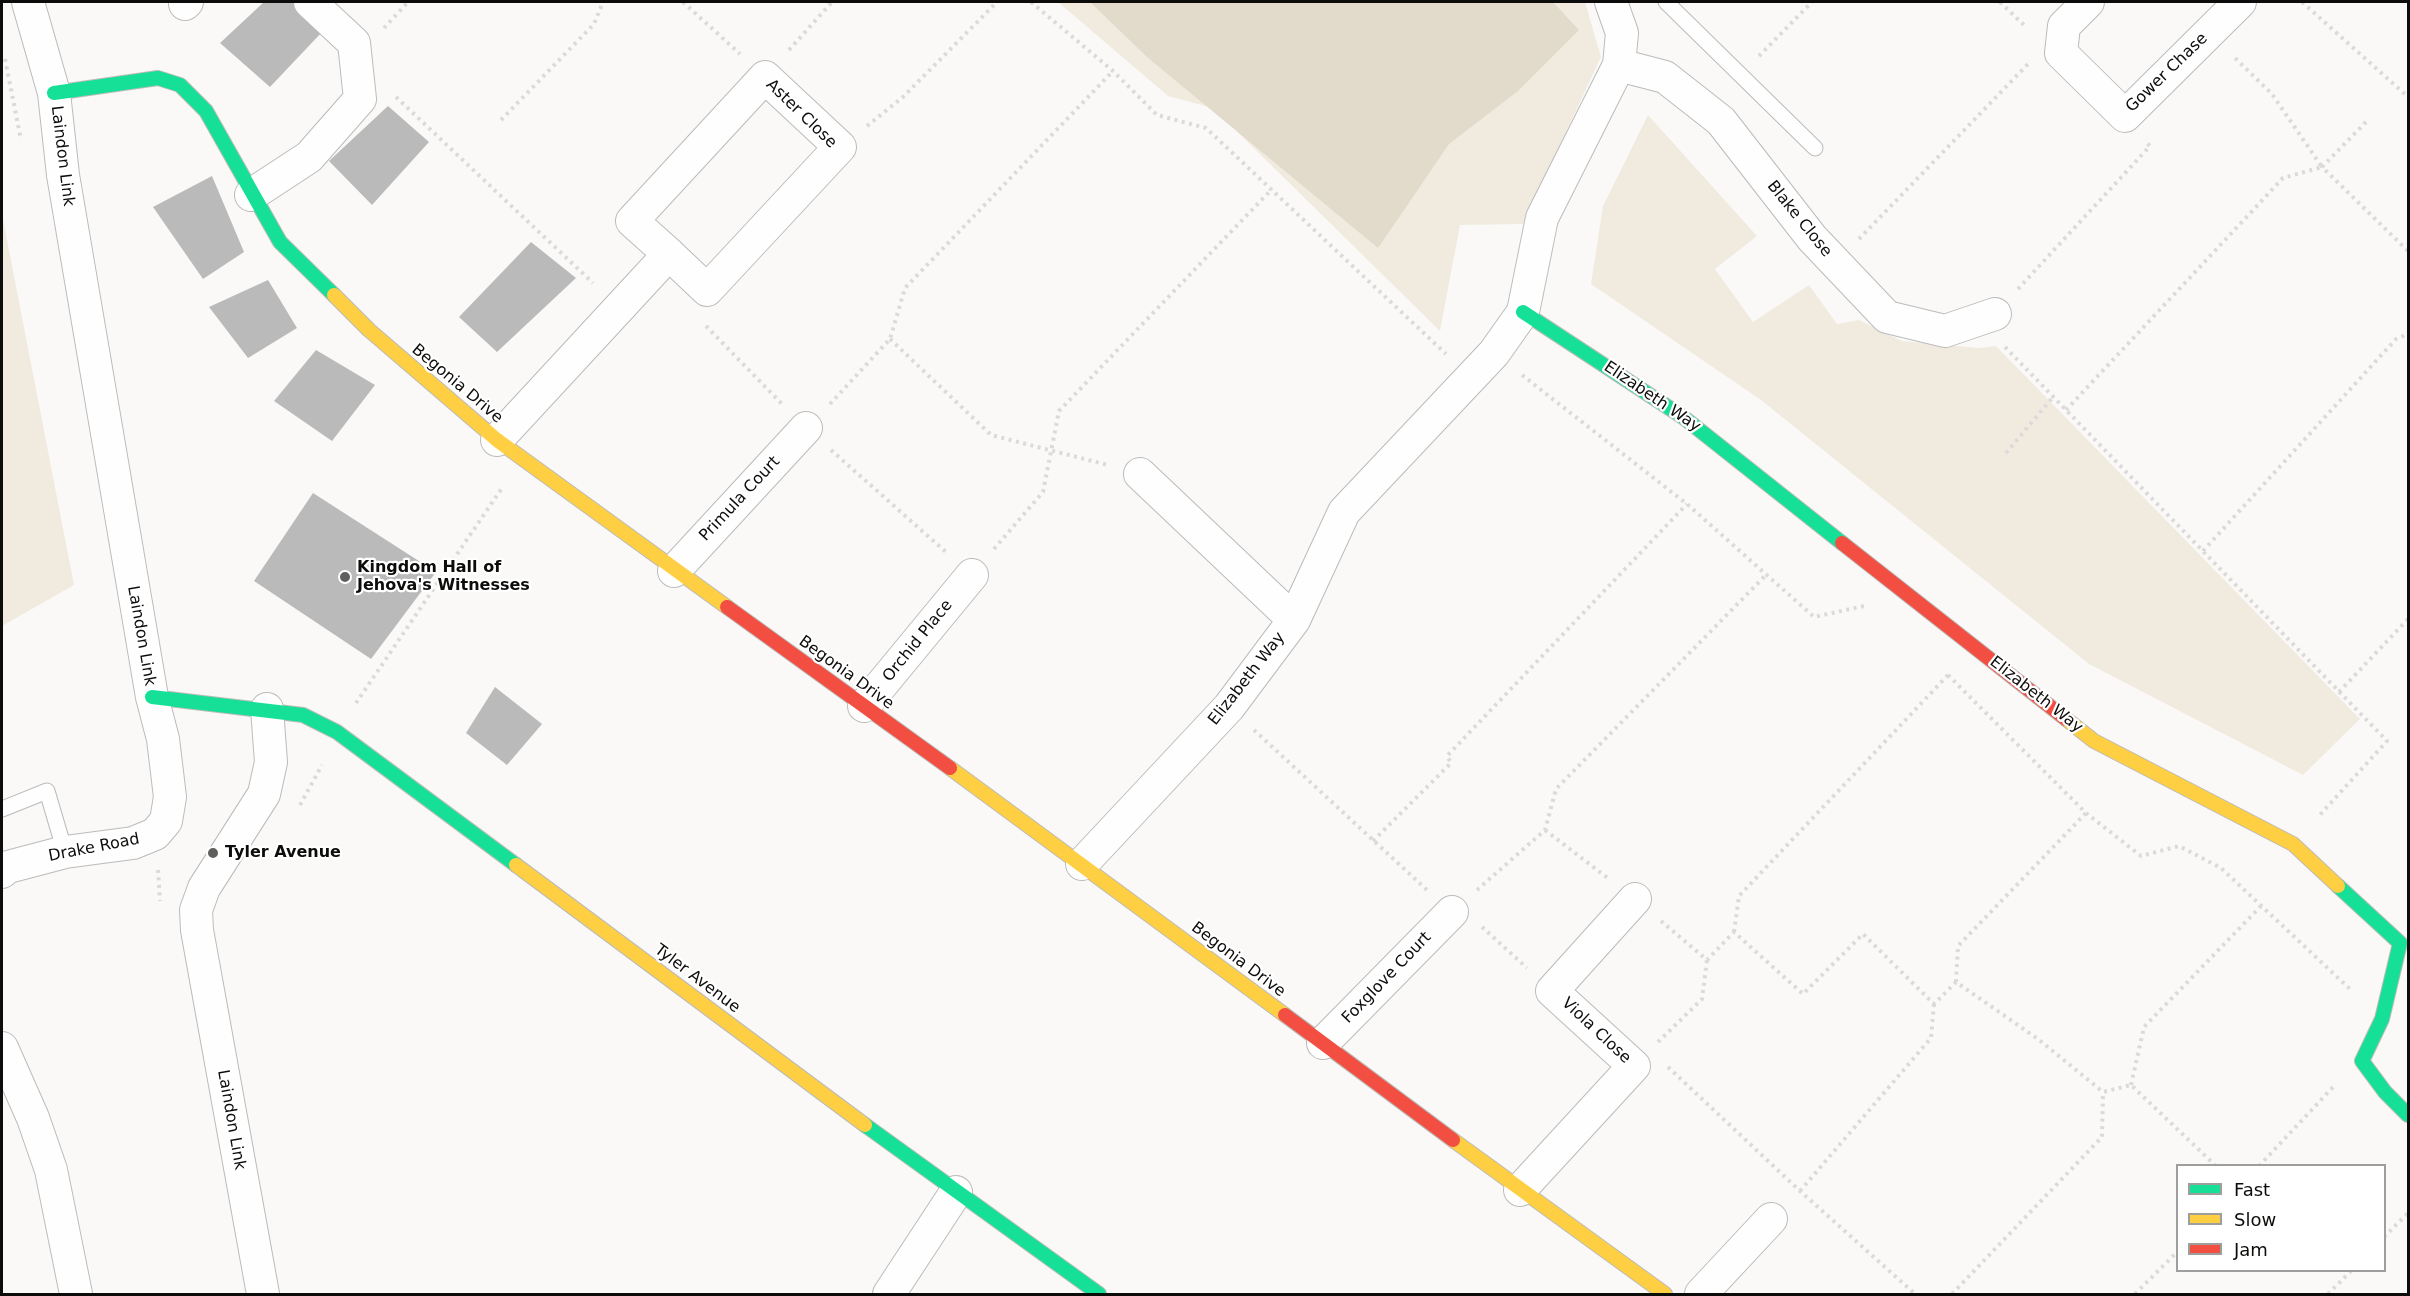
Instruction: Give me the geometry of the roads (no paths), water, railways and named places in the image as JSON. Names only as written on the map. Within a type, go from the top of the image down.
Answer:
[{"type":"street","name":"Laindon Link","points":[[28,2],[54,93],[63,175],[152,697],[267,710],[271,762],[264,794],[204,888],[196,910],[197,930],[264,1294]]},
{"type":"street","points":[[251,195],[309,157],[360,99],[354,43],[310,2]]},
{"type":"street","name":"Elizabeth Way","points":[[1082,864],[1229,707],[1294,620],[1344,513],[1494,353],[1523,312],[1542,218],[1619,65],[1622,33],[1611,2]]},
{"type":"street","name":"Gower Chase","points":[[2088,2],[2054,36],[2061,53],[2125,116],[2240,2]]},
{"type":"street","name":"Blake Close","points":[[1619,65],[1665,77],[1721,121],[1812,238],[1887,317],[1945,331],[1987,317]]},
{"type":"street","name":"Aster Close","points":[[765,77],[840,147],[707,290],[669,254],[632,221],[765,77]]},
{"type":"street","name":"Begonia Drive","points":[[54,93],[116,82],[158,78],[180,85],[206,111],[251,195],[280,242],[369,330],[497,440],[674,571],[1082,864],[1665,1294]]},
{"type":"street","points":[[497,440],[669,254]]},
{"type":"street","name":"Elizabeth Way","points":[[1523,312],[1683,417],[2094,741],[2293,844],[2400,943],[2382,1019],[2362,1061],[2385,1092],[2409,1115]]},
{"type":"street","name":"Primula Court","points":[[674,571],[807,428]]},
{"type":"street","points":[[1140,474],[1294,620]]},
{"type":"street","name":"Orchid Place","points":[[864,706],[972,575]]},
{"type":"street","name":"Drake Road","points":[[2,872],[8,867],[65,852],[133,843],[154,834],[166,821],[170,797],[163,739],[152,697]]},
{"type":"street","name":"Tyler Avenue","points":[[267,710],[303,715],[337,732],[956,1191],[1100,1294]]},
{"type":"street","name":"Viola Close","points":[[1521,1190],[1634,1066],[1552,991],[1635,899]]},
{"type":"street","name":"Foxglove Court","points":[[1323,1043],[1456,909]]},
{"type":"street","points":[[2,1048],[33,1118],[51,1170],[75,1294]]},
{"type":"street","points":[[889,1294],[956,1191]]},
{"type":"street","points":[[1701,1294],[1771,1219]]},
{"type":"lane","points":[[1666,2],[1815,148]]},
{"type":"lane","points":[[2,809],[46,791],[65,852]]},
{"type":"place","name":"Kingdom Hall of Jehova's Witnesses","points":[[345,577]]},
{"type":"place","name":"Tyler Avenue","points":[[213,853]]}]
